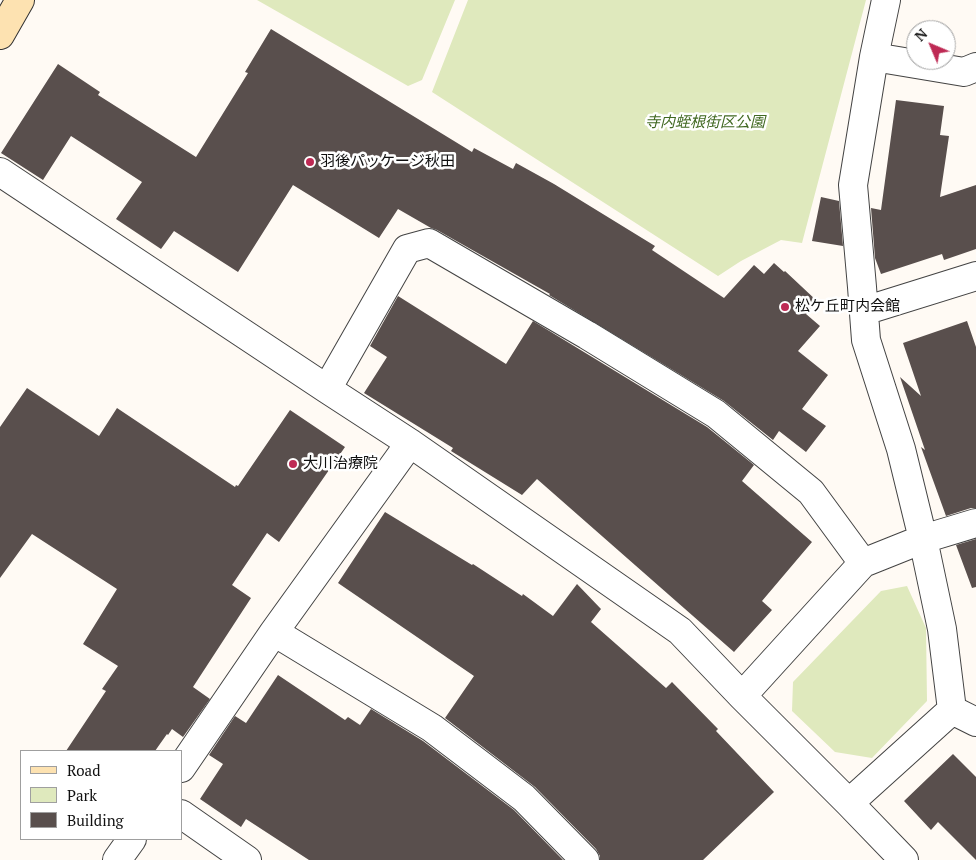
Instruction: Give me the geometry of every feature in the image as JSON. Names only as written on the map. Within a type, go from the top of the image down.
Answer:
[{"type":"street","points":[[0,35],[20,0]]},
{"type":"street","points":[[886,0],[852,185],[866,340],[901,449],[923,540],[942,629],[952,710]]},
{"type":"street","points":[[874,57],[964,72],[976,67]]},
{"type":"street","points":[[0,172],[410,443],[680,631],[904,860]]},
{"type":"street","points":[[327,389],[408,249],[429,243],[587,335],[716,414],[811,492],[863,563]]},
{"type":"street","points":[[864,311],[976,276]]},
{"type":"street","points":[[182,767],[274,632],[410,443]]},
{"type":"street","points":[[742,696],[863,563],[923,540],[976,523]]},
{"type":"street","points":[[274,632],[432,728],[524,798],[585,860]]},
{"type":"street","points":[[952,710],[976,722]]},
{"type":"street","points":[[849,803],[952,710]]},
{"type":"street","points":[[182,815],[247,860]]},
{"type":"street","points":[[117,860],[131,840]]},
{"type":"green space","points":[[257,0],[455,0],[422,80],[408,86]]},
{"type":"green space","name":"寺内蛭根街区公園","points":[[468,0],[866,0],[802,243],[781,240],[741,261],[718,276],[432,92]]},
{"type":"green space","points":[[907,586],[926,628],[927,701],[872,758],[835,752],[792,711],[793,682],[881,591]]},
{"type":"building","points":[[271,29],[472,152],[474,148],[513,169],[516,163],[554,184],[655,246],[652,250],[724,298],[754,265],[764,274],[774,263],[817,301],[806,314],[820,326],[798,351],[828,375],[802,409],[826,426],[806,452],[779,431],[773,440],[724,401],[550,294],[398,209],[379,238],[293,185],[238,272],[174,231],[161,249],[116,219],[142,182],[71,136],[43,180],[1,153],[58,64],[100,92],[98,95],[196,157],[248,73],[245,72]]},
{"type":"building","points":[[896,100],[944,106],[940,135],[949,136],[940,197],[976,185],[976,249],[944,260],[942,254],[881,274],[875,258],[871,208],[881,210]]},
{"type":"building","points":[[821,197],[839,201],[843,246],[812,241]]},
{"type":"building","points":[[398,296],[506,364],[533,321],[707,427],[754,465],[742,481],[812,542],[762,601],[772,610],[734,652],[537,479],[522,495],[451,451],[453,448],[364,393],[387,357],[370,346]]},
{"type":"building","points":[[967,321],[976,347],[976,508],[946,516],[921,447],[925,450],[900,377],[921,396],[903,343]]},
{"type":"building","points":[[27,388],[99,436],[117,408],[235,487],[236,485],[238,486],[290,410],[345,447],[279,542],[267,533],[232,585],[251,598],[193,687],[210,699],[183,737],[172,729],[156,750],[67,750],[106,691],[102,689],[118,666],[83,644],[117,589],[32,534],[0,578],[0,427]]},
{"type":"building","points":[[385,512],[473,564],[522,596],[523,594],[553,616],[577,584],[601,609],[591,622],[666,688],[672,682],[718,729],[716,731],[774,792],[703,860],[600,860],[596,849],[535,787],[445,718],[474,676],[338,583]]},
{"type":"building","points":[[976,539],[976,587],[972,588],[956,545]]},
{"type":"building","points":[[278,675],[345,720],[348,717],[360,725],[371,709],[423,741],[514,810],[563,860],[309,860],[246,819],[241,827],[200,799],[223,764],[209,755],[235,716],[246,723]]},
{"type":"building","points":[[953,754],[976,777],[976,860],[938,822],[931,830],[904,801]]},
{"type":"place","name":"羽後パッケージ秋田","points":[[310,162]]},
{"type":"place","name":"松ケ丘町内会館","points":[[785,307]]},
{"type":"place","name":"大川治療院","points":[[293,464]]}]
